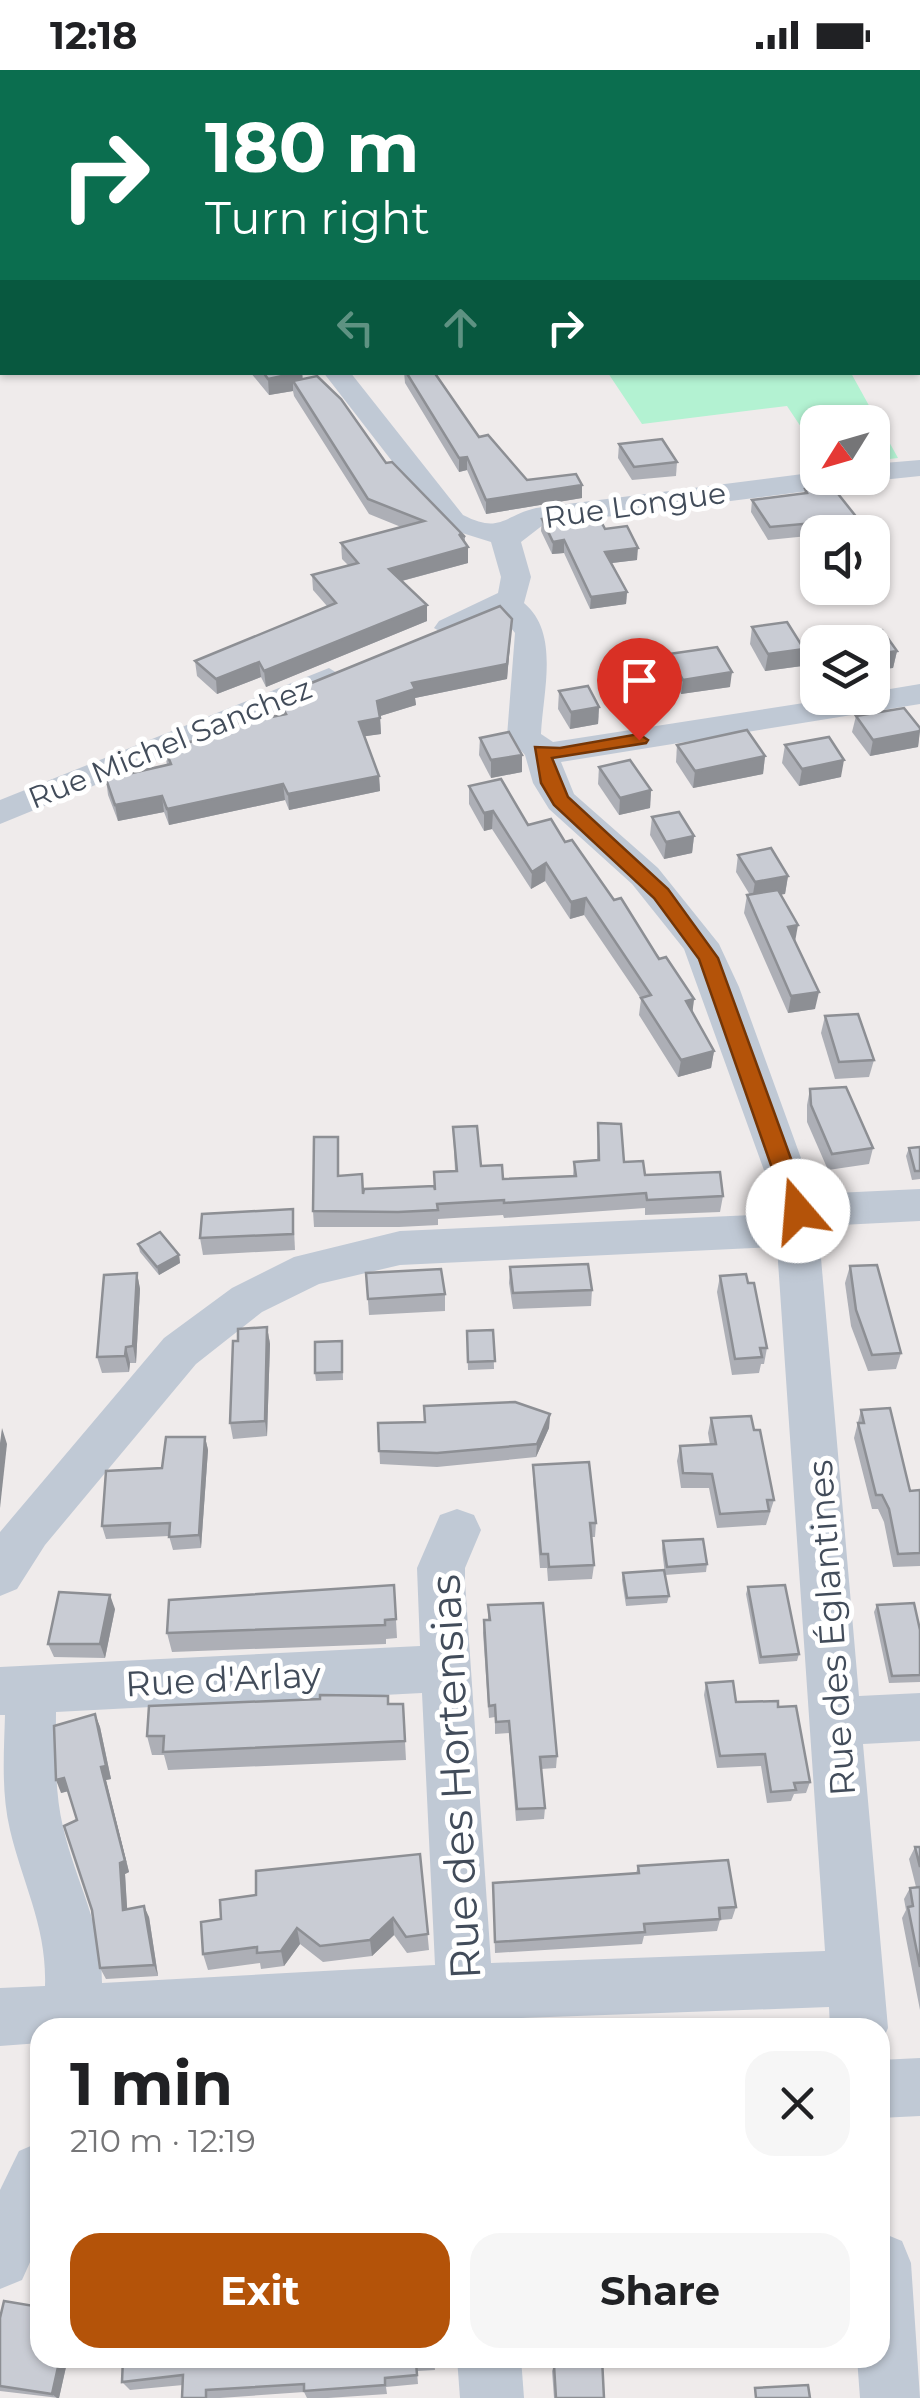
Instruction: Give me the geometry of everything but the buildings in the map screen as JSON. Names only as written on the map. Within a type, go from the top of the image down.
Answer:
[{"type":"street","points":[[338,375],[453,520],[466,528],[508,536]]},
{"type":"street","points":[[890,472],[920,468]]},
{"type":"street","name":"Rue Longue","points":[[506,603],[516,586],[505,547],[508,536],[527,521],[558,512],[800,483]]},
{"type":"street","points":[[421,640],[506,603]]},
{"type":"street","name":"Rue des Églantines","points":[[506,603],[530,627],[522,730],[527,741],[541,751],[550,783],[561,801],[661,893],[708,958],[800,1220],[856,2003]]},
{"type":"street","name":"Rue Michel Sanchez","points":[[0,813],[355,667]]},
{"type":"street","points":[[541,751],[570,752],[920,694]]},
{"type":"street","points":[[0,1574],[28,1530],[180,1352],[238,1306],[309,1269],[400,1248],[800,1220],[920,1205]]},
{"type":"street","name":"Rue des Hortensias","points":[[457,1530],[441,1568],[466,2010]]},
{"type":"street","name":"Rue d'Arlay","points":[[16,1690],[446,1668]]},
{"type":"street","points":[[16,1690],[37,1830],[74,1945],[73,2018]]},
{"type":"street","points":[[838,1721],[920,1717]]},
{"type":"street","points":[[152,2018],[856,2003]]},
{"type":"street","points":[[0,2017],[30,2018]]},
{"type":"street","points":[[890,2088],[920,2087]]},
{"type":"street","points":[[0,2258],[30,2194]]},
{"type":"street","points":[[490,2368],[492,2398]]},
{"type":"street","points":[[889,2368],[892,2398]]},
{"type":"green space","points":[[609,375],[852,375],[869,405],[800,405],[800,426],[787,406],[642,424]]},
{"type":"route","points":[[639,740],[560,754],[541,751],[550,783],[561,801],[661,893],[691,929],[708,958],[798,1211]]}]
